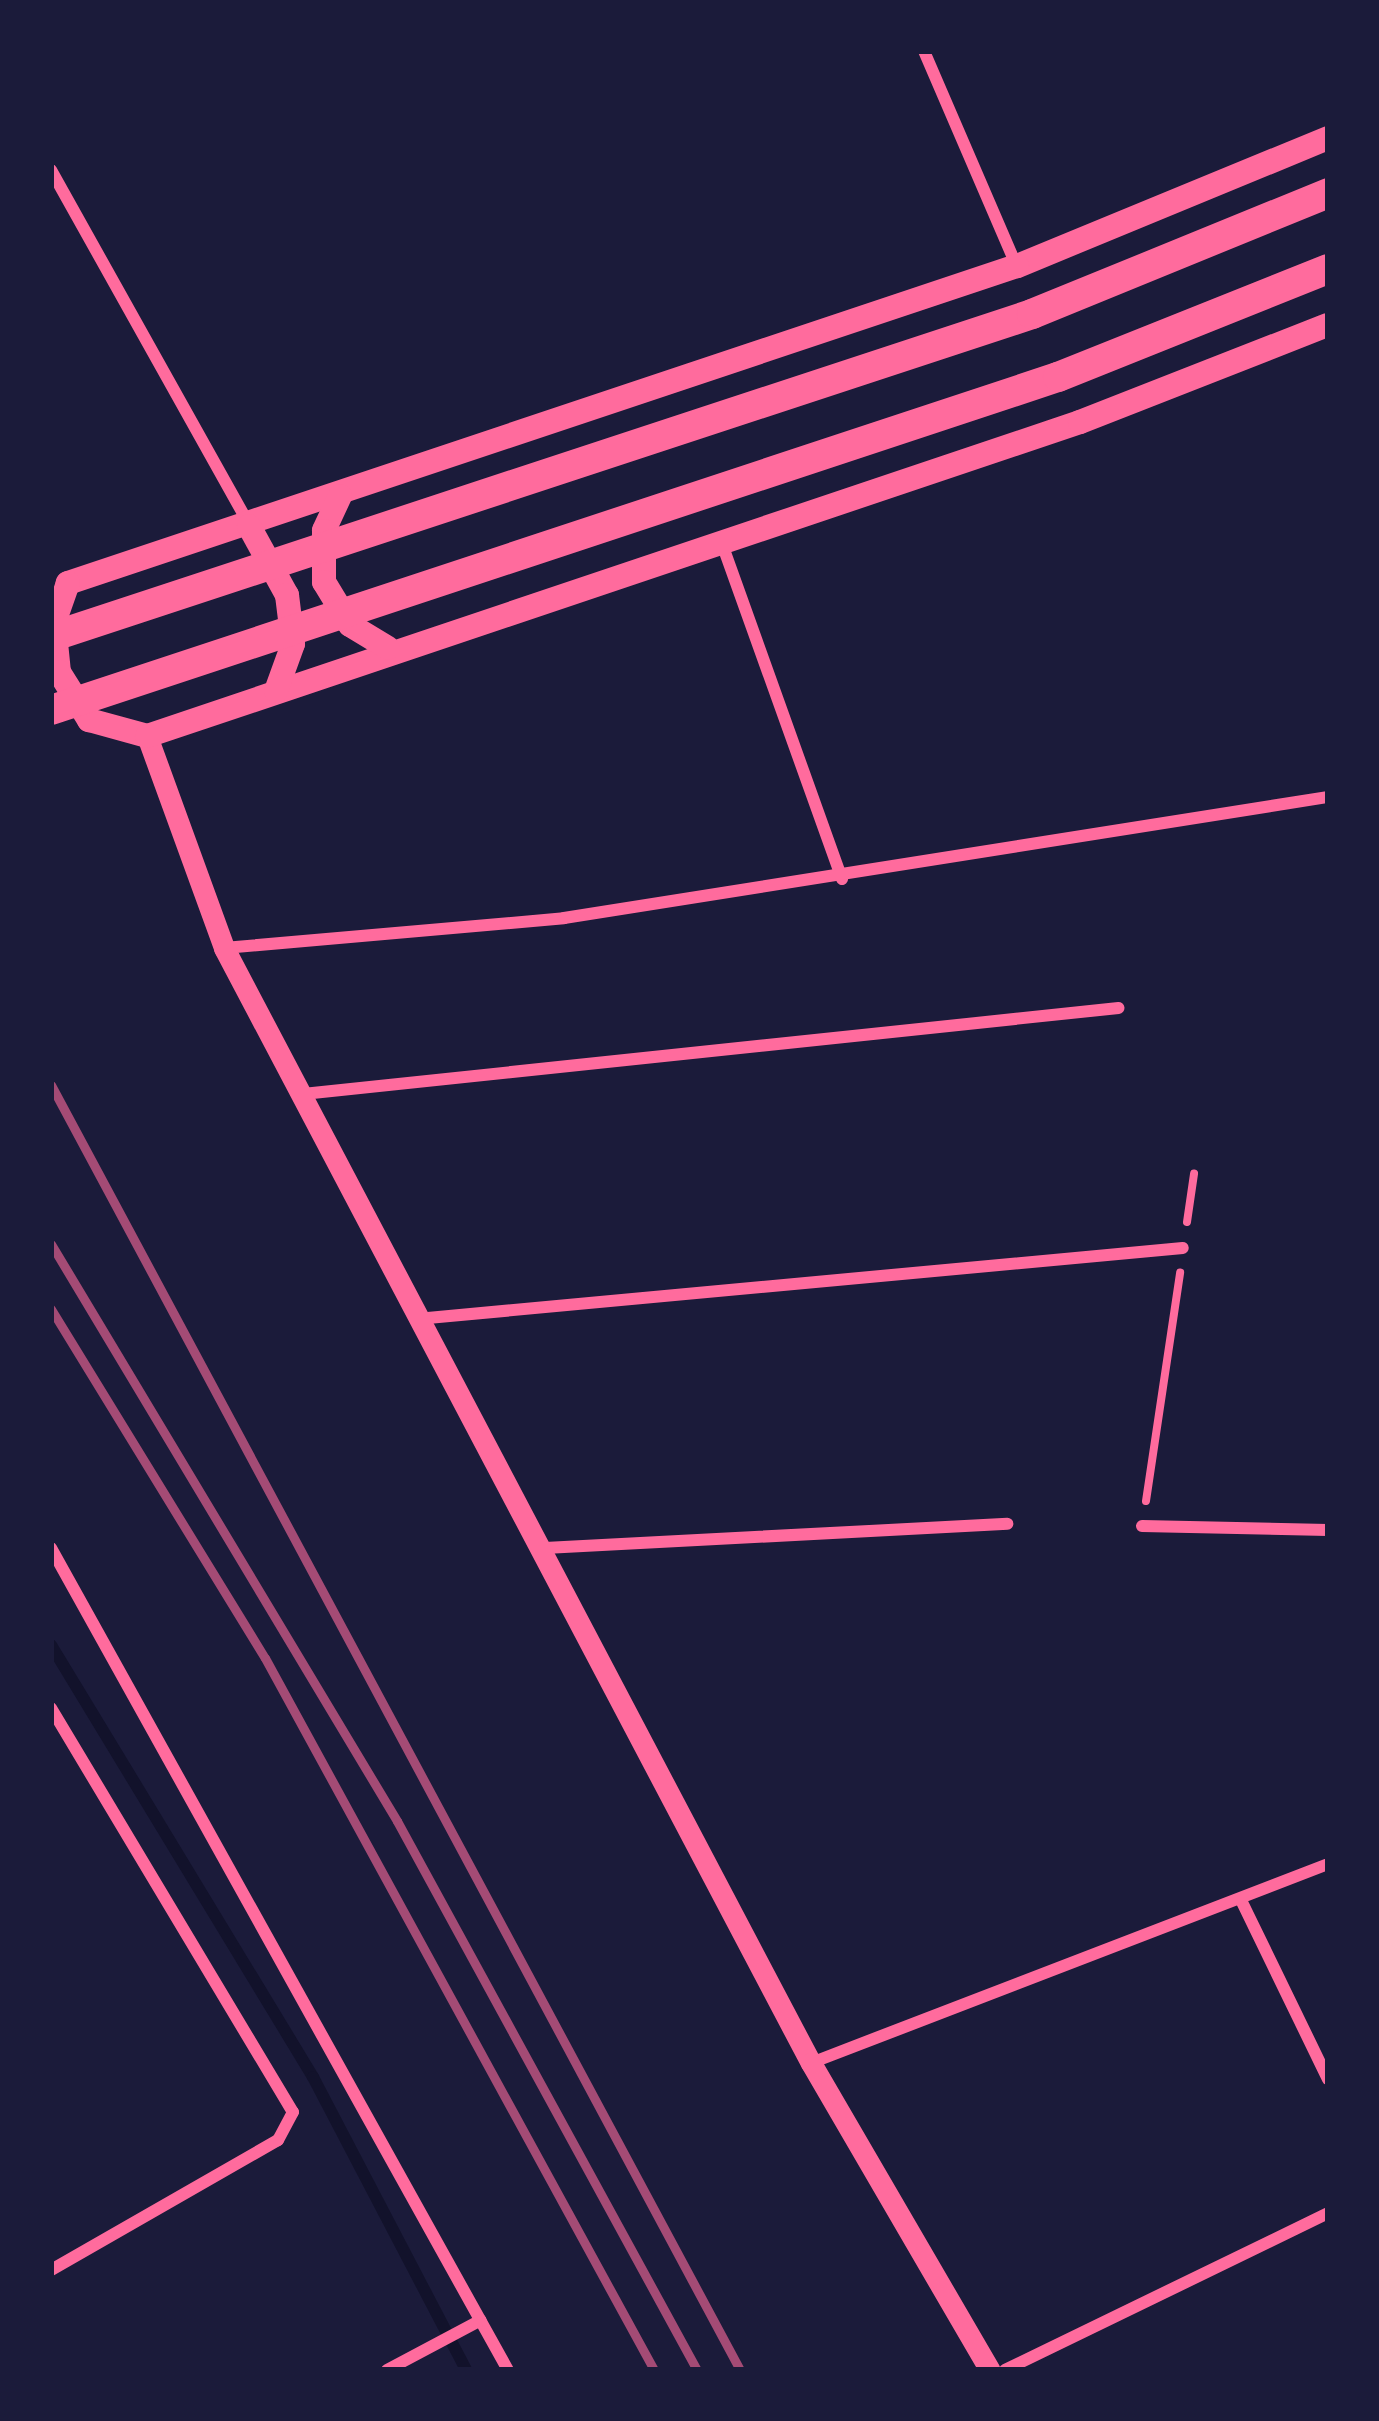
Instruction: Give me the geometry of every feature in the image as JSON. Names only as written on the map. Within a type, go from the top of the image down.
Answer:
[{"type":"main road","points":[[1328,138],[1017,266],[340,496],[68,583],[53,623],[58,672],[89,720],[147,736],[388,647],[721,542],[1328,325]]},
{"type":"main road","points":[[51,638],[1032,314],[1328,194]]},
{"type":"main road","points":[[51,710],[1058,377],[1328,269]]},
{"type":"main road","points":[[340,496],[324,532],[324,582],[350,625],[388,647]]},
{"type":"main road","points":[[249,526],[287,595],[293,644],[276,691]]},
{"type":"street","points":[[924,51],[1017,266]]},
{"type":"street","points":[[51,170],[249,526]]},
{"type":"street","points":[[721,542],[842,879]]},
{"type":"street","points":[[147,736],[224,948],[416,1319],[544,1548],[811,2063],[989,2370]]},
{"type":"street","points":[[224,948],[842,879],[1328,797]]},
{"type":"street","points":[[303,1094],[1118,1007]]},
{"type":"street","points":[[416,1319],[1184,1248]]},
{"type":"street","points":[[544,1548],[1007,1524]]},
{"type":"street","points":[[1142,1526],[1328,1530]]},
{"type":"street","points":[[51,1548],[476,2323],[508,2370]]},
{"type":"street","points":[[51,1708],[293,2112],[278,2140],[51,2270]]},
{"type":"street","points":[[811,2063],[1126,1934],[1241,1900],[1328,1864]]},
{"type":"street","points":[[1241,1900],[1328,2079]]},
{"type":"street","points":[[1005,2370],[1328,2213]]},
{"type":"street","points":[[387,2370],[476,2323]]},
{"type":"path","points":[[1142,1526],[1194,1174]]},
{"type":"waterway","points":[[51,1645],[313,2077],[466,2370]]},
{"type":"railway","points":[[51,1085],[740,2370]]},
{"type":"railway","points":[[51,1244],[397,1821],[697,2370]]},
{"type":"railway","points":[[51,1309],[265,1658],[654,2370]]}]
